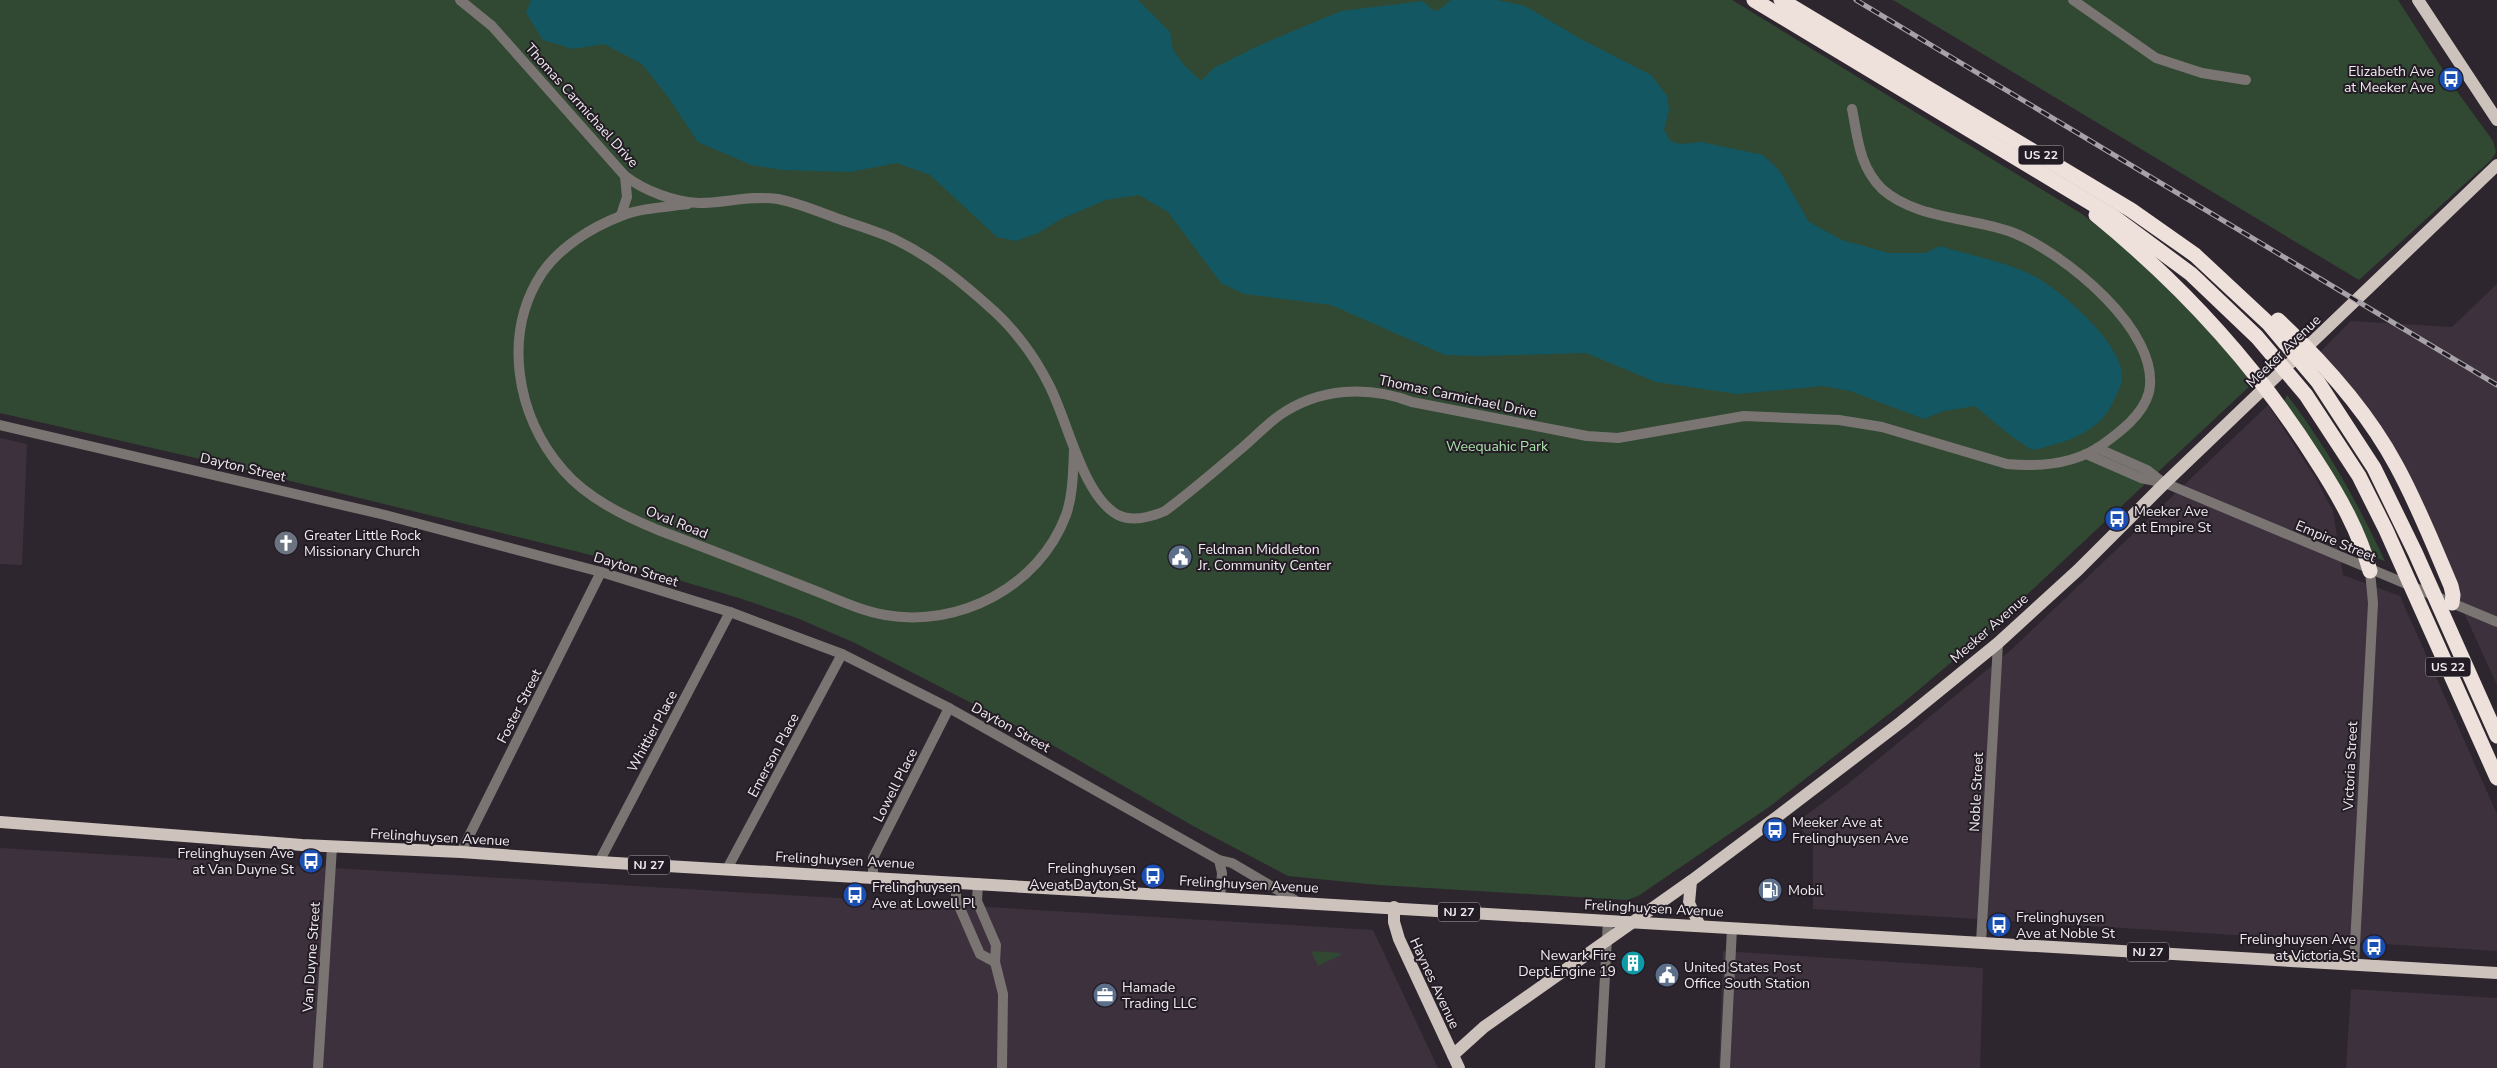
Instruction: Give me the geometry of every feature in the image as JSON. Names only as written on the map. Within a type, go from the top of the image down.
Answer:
[{"type":"highway","name":"US 22","points":[[1754,0],[2114,217],[2161,250],[2218,299],[2268,349],[2306,395],[2355,468],[2398,556],[2497,778]]},
{"type":"highway","name":"US 22","points":[[1781,0],[2115,199],[2195,255],[2285,334],[2323,377],[2374,468],[2497,736]]},
{"type":"highway","points":[[2022,161],[2082,204],[2138,251],[2207,318],[2250,367],[2285,414],[2322,470],[2360,540],[2370,571]]},
{"type":"highway","points":[[2323,377],[2369,423],[2398,468],[2451,586],[2452,603]]},
{"type":"main road","points":[[2418,0],[2497,120]]},
{"type":"main road","name":"Meeker Avenue","points":[[1452,1055],[1476,1033],[1691,881],[1901,722],[1998,643],[2078,570],[2165,484],[2497,166]]},
{"type":"main road","name":"Frelinghuysen Avenue","points":[[0,822],[332,847],[461,852],[599,862],[2497,973]]},
{"type":"main road","points":[[1691,881],[1689,902],[1700,926]]},
{"type":"main road","name":"Haynes Avenue","points":[[1394,907],[1394,922],[1398,939],[1459,1068]]},
{"type":"street","name":"Thomas Carmichael Drive","points":[[460,0],[492,26],[625,176],[648,190],[698,203],[777,199],[894,239],[924,255],[977,295],[1016,335],[1048,383],[1074,450],[1089,480],[1104,502],[1117,514],[1128,518],[1154,516],[1165,511],[1195,488],[1280,415],[1312,399],[1346,391],[1389,394],[1412,402],[1587,436],[1618,438],[1744,416],[1839,420],[1882,427],[2007,464],[2025,466],[2062,462],[2086,454],[2097,448],[2125,426],[2140,411],[2149,391],[2150,378],[2147,365],[2134,332],[2096,288],[2068,265],[2041,248],[2014,234],[1908,206],[1882,188],[1862,161],[1852,109]]},
{"type":"street","points":[[2073,0],[2156,58],[2202,73],[2246,80]]},
{"type":"street","points":[[621,215],[627,197],[625,176]]},
{"type":"street","name":"Oval Road","points":[[698,203],[621,215],[569,245],[543,272],[534,288],[522,324],[519,374],[528,412],[552,456],[578,484],[627,517],[863,609],[900,617],[933,617],[950,614],[982,603],[1010,586],[1035,564],[1056,535],[1066,513],[1071,490],[1074,450]]},
{"type":"street","name":"Dayton Street","points":[[0,425],[293,492],[601,572],[730,612],[842,654],[949,708],[1219,860],[1232,863],[1298,902]]},
{"type":"street","points":[[2097,448],[2147,470],[2165,484]]},
{"type":"street","points":[[2086,454],[2141,478],[2165,484]]},
{"type":"street","name":"Empire Street","points":[[2165,484],[2370,571],[2497,622]]},
{"type":"street","name":"Victoria Street","points":[[2354,964],[2373,604],[2370,571]]},
{"type":"street","name":"Foster Street","points":[[461,852],[601,572]]},
{"type":"street","name":"Whittier Place","points":[[599,862],[730,612]]},
{"type":"street","name":"Noble Street","points":[[1981,943],[1998,643]]},
{"type":"street","name":"Emerson Place","points":[[727,869],[842,654]]},
{"type":"street","name":"Lowell Place","points":[[873,877],[874,858],[949,708]]},
{"type":"street","name":"Van Duyne Street","points":[[318,1068],[332,847]]},
{"type":"street","points":[[1219,860],[1222,873],[1220,898]]},
{"type":"street","points":[[956,882],[956,899],[980,954],[995,962]]},
{"type":"street","points":[[978,883],[977,901],[996,945],[995,962],[1003,994],[1002,1068]]},
{"type":"street","points":[[1600,1068],[1608,920]]},
{"type":"street","points":[[1725,1068],[1732,928]]},
{"type":"shaded area","points":[[2497,284],[2497,685],[2391,452],[2319,353],[2351,321],[2452,327]]},
{"type":"shaded area","points":[[2268,405],[2315,477],[2333,511],[2343,575],[2400,596],[2497,814],[2497,951],[1813,909],[1813,846],[1797,822],[1849,783],[2011,650]]},
{"type":"shaded area","points":[[0,438],[27,444],[22,565],[0,564]]},
{"type":"shaded area","points":[[0,848],[1373,930],[1438,1068],[0,1068]]},
{"type":"shaded area","points":[[1723,951],[1983,968],[1980,1068],[1719,1068]]},
{"type":"shaded area","points":[[2351,989],[2497,998],[2497,1068],[2346,1068]]},
{"type":"green space","name":"Weequahic Park","points":[[0,0],[1732,0],[2082,214],[2132,254],[2187,306],[2253,383],[1986,633],[1903,703],[1769,807],[1638,896],[1627,900],[1379,885],[1288,876],[1195,827],[1047,742],[855,643],[797,618],[739,598],[607,559],[222,464],[0,413]]},
{"type":"green space","points":[[1893,0],[2398,0],[2456,90],[2493,141],[2496,152],[2491,160],[2359,280]]},
{"type":"green space","points":[[2287,395],[2340,475],[2364,517],[2385,561],[2373,557],[2284,402]]},
{"type":"green space","points":[[1314,951],[1340,953],[1341,955],[1318,966],[1312,953]]},
{"type":"water","points":[[531,0],[1138,0],[1170,32],[1173,50],[1184,65],[1201,81],[1214,68],[1260,45],[1341,11],[1423,1],[1434,11],[1439,10],[1451,0],[1498,0],[1525,6],[1579,38],[1651,75],[1667,96],[1669,110],[1664,130],[1670,141],[1680,144],[1701,142],[1763,155],[1779,170],[1809,222],[1842,240],[1889,253],[1925,253],[1940,246],[2007,265],[2041,280],[2072,303],[2102,334],[2113,350],[2120,366],[2122,380],[2109,410],[2091,428],[2069,440],[2032,450],[2011,436],[1975,406],[1944,411],[1924,419],[1850,391],[1823,386],[1737,394],[1656,382],[1586,353],[1445,355],[1331,305],[1244,294],[1221,283],[1168,212],[1139,195],[1106,200],[1061,219],[1038,233],[1016,241],[997,237],[930,175],[897,163],[850,172],[783,170],[751,165],[698,142],[668,97],[642,64],[604,44],[573,49],[543,40],[526,13]]},
{"type":"railway","points":[[1856,0],[2497,385]]},
{"type":"place","name":"Elizabeth Ave at Meeker Ave","points":[[2451,79]]},
{"type":"place","name":"Meeker Ave at Empire St","points":[[2117,519]]},
{"type":"place","name":"Greater Little Rock Missionary Church","points":[[286,543]]},
{"type":"place","name":"Feldman Middleton Jr. Community Center","points":[[1180,557]]},
{"type":"place","name":"Meeker Ave at Frelinghuysen Ave","points":[[1775,830]]},
{"type":"place","name":"Frelinghuysen Ave at Van Duyne St","points":[[311,861]]},
{"type":"place","name":"Frelinghuysen Ave at Dayton St","points":[[1153,876]]},
{"type":"place","name":"Mobil","points":[[1770,890]]},
{"type":"place","name":"Frelinghuysen Ave at Lowell Pl","points":[[855,895]]},
{"type":"place","name":"Frelinghuysen Ave at Noble St","points":[[1999,925]]},
{"type":"place","name":"Frelinghuysen Ave at Victoria St","points":[[2374,947]]},
{"type":"place","name":"Newark Fire Dept Engine 19","points":[[1633,963]]},
{"type":"place","name":"United States Post Office South Station","points":[[1667,975]]},
{"type":"place","name":"Hamade Trading LLC","points":[[1105,995]]}]
